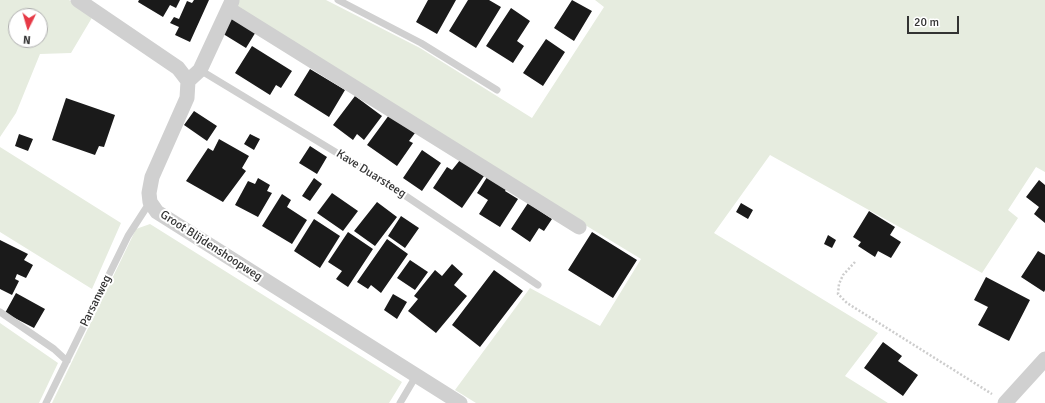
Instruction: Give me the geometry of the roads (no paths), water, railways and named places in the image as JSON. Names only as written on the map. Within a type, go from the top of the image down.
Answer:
[{"type":"street","points":[[78,0],[178,68],[188,80],[200,70],[231,4],[579,227]]},
{"type":"street","name":"Groot Blijdenshoopweg","points":[[188,80],[187,98],[152,177],[149,193],[150,202],[156,212],[460,403]]},
{"type":"street","points":[[1000,401],[1045,359]]},
{"type":"lane","points":[[338,0],[422,43],[497,90]]},
{"type":"lane","name":"Kave Duarsteeg","points":[[200,70],[385,182],[538,285]]},
{"type":"lane","name":"Parsanweg","points":[[46,403],[128,236],[150,202]]},
{"type":"lane","points":[[0,312],[54,349],[67,361]]},
{"type":"lane","points":[[400,403],[416,376]]}]
